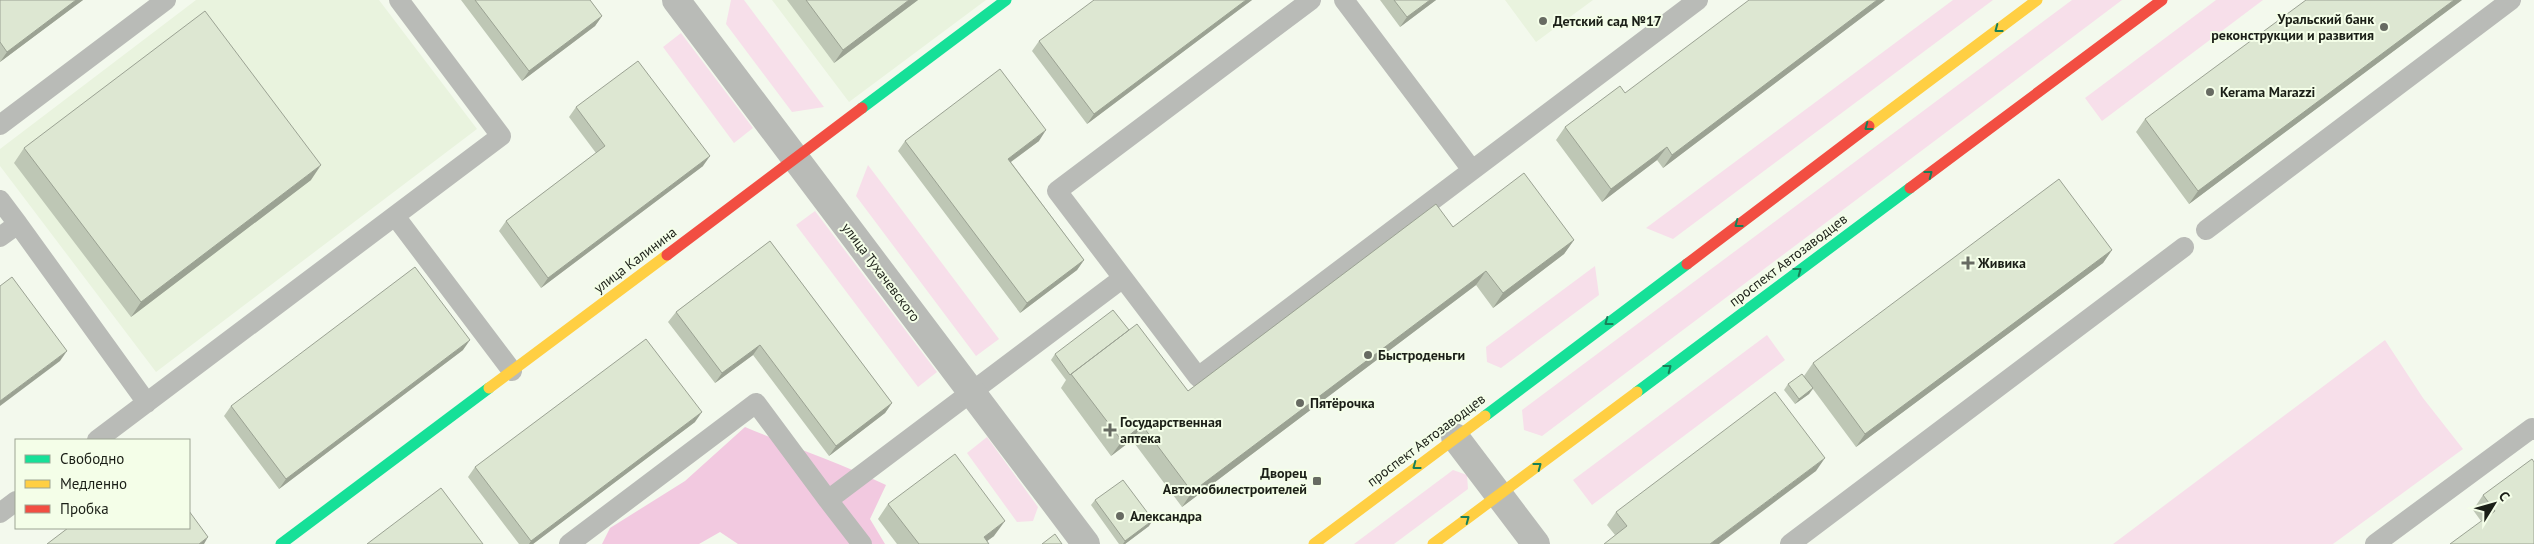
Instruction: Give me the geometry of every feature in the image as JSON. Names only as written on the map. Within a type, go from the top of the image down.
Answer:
[{"type":"main road","name":"улица Калинина","points":[[281,544],[1006,0]]},
{"type":"main road","name":"проспект Автозаводцев","points":[[1314,544],[2037,0]]},
{"type":"main road","name":"проспект Автозаводцев","points":[[1433,544],[2162,0]]},
{"type":"street","name":"улица Тухачевского","points":[[676,0],[1086,544]]},
{"type":"street","points":[[1455,437],[1536,544]]},
{"type":"lane","points":[[0,126],[166,0]]},
{"type":"lane","points":[[98,439],[501,136],[399,0]]},
{"type":"lane","points":[[1311,0],[1285,8],[1057,191],[1198,377],[1698,0]]},
{"type":"lane","points":[[1344,0],[1472,170]]},
{"type":"lane","points":[[2206,230],[2511,0]]},
{"type":"lane","points":[[0,200],[147,403]]},
{"type":"lane","points":[[395,216],[512,371]]},
{"type":"lane","points":[[0,237],[18,224]]},
{"type":"lane","points":[[1790,544],[2184,247]]},
{"type":"lane","points":[[828,500],[1123,278]]},
{"type":"lane","points":[[569,544],[756,403],[862,544]]},
{"type":"lane","points":[[2375,544],[2532,428],[2534,430]]},
{"type":"lane","points":[[0,513],[15,502]]},
{"type":"shaded area","points":[[196,0],[379,0],[477,129],[156,372],[0,166],[0,149]]},
{"type":"shaded area","points":[[731,0],[744,0],[824,107],[792,112],[726,24]]},
{"type":"shaded area","points":[[772,0],[986,0],[849,102]]},
{"type":"shaded area","name":"Детский сад №17","points":[[1505,0],[1593,0],[1536,42]]},
{"type":"shaded area","points":[[1953,0],[1993,0],[1673,239],[1646,228]]},
{"type":"shaded area","points":[[2072,0],[2122,0],[1542,436],[1524,430],[1522,410]]},
{"type":"shaded area","points":[[2216,0],[2263,0],[2102,121],[2085,98]]},
{"type":"shaded area","points":[[681,33],[753,128],[734,143],[663,47]]},
{"type":"shaded area","points":[[868,165],[999,339],[976,356],[856,196]]},
{"type":"shaded area","points":[[815,211],[937,372],[918,387],[796,225]]},
{"type":"shaded area","points":[[1595,266],[1599,295],[1501,368],[1487,362],[1486,347]]},
{"type":"shaded area","points":[[1767,335],[1785,360],[1592,505],[1573,480]]},
{"type":"shaded area","points":[[2385,340],[2423,398],[2463,449],[2333,544],[2113,544]]},
{"type":"shaded area","points":[[745,427],[886,485],[870,519],[885,544],[738,544],[720,532],[699,544],[602,544],[610,528],[685,481]]},
{"type":"shaded area","points":[[987,437],[1038,507],[1033,521],[1017,522],[967,453]]},
{"type":"shaded area","points":[[1453,470],[1467,475],[1468,489],[1394,544],[1354,544]]},
{"type":"building","points":[[0,0],[76,0],[7,52],[0,42]]},
{"type":"building","points":[[475,0],[590,0],[602,16],[529,71]]},
{"type":"building","points":[[806,0],[909,0],[843,50]]},
{"type":"building","points":[[1094,0],[1246,0],[1094,114],[1039,41]]},
{"type":"building","points":[[1394,0],[1430,0],[1407,17]]},
{"type":"building","points":[[1749,0],[1877,0],[1672,155],[1667,147],[1611,189],[1565,127],[1620,86],[1625,93]]},
{"type":"building","points":[[2306,0],[2454,0],[2198,191],[2145,119]]},
{"type":"building","points":[[205,11],[321,165],[141,302],[24,148]]},
{"type":"building","points":[[638,61],[710,156],[548,278],[506,221],[605,146],[576,107]]},
{"type":"building","points":[[1000,69],[1046,130],[1008,159],[1084,260],[1027,303],[905,141]]},
{"type":"building","points":[[1524,173],[1574,240],[1503,293],[1486,271],[1192,492],[1142,425],[1122,441],[1071,374],[1137,324],[1188,391],[1436,204],[1453,227]]},
{"type":"building","points":[[2059,179],[2112,250],[1865,434],[1813,363]]},
{"type":"building","points":[[770,241],[892,403],[836,446],[760,345],[722,373],[676,312]]},
{"type":"building","points":[[415,267],[470,340],[286,479],[231,406]]},
{"type":"building","points":[[12,277],[67,351],[0,401],[0,286]]},
{"type":"building","points":[[1113,310],[1129,330],[1070,375],[1055,354]]},
{"type":"building","points":[[646,339],[702,412],[531,541],[475,467]]},
{"type":"building","points":[[1802,374],[1813,388],[1799,399],[1788,384]]},
{"type":"building","points":[[1775,392],[1825,458],[1710,544],[1604,544],[1627,526],[1616,512]]},
{"type":"building","points":[[955,454],[1005,521],[984,537],[989,544],[919,544],[888,504]]},
{"type":"building","points":[[2532,459],[2534,462],[2534,544],[2450,544],[2495,511],[2483,495]]},
{"type":"building","name":"Александра","points":[[1123,480],[1153,520],[1125,541],[1095,500]]},
{"type":"building","points":[[441,488],[483,544],[367,544]]},
{"type":"building","points":[[190,512],[208,537],[199,544],[47,544],[67,529],[190,529]]},
{"type":"building","points":[[1055,534],[1062,544],[1042,544]]},
{"type":"traffic: fast","points":[[862,108],[1006,0]]},
{"type":"traffic: fast","points":[[1637,392],[1910,188]]},
{"type":"traffic: fast","points":[[1485,416],[1687,264]]},
{"type":"traffic: fast","points":[[281,544],[489,388]]},
{"type":"traffic: slow","points":[[1869,126],[2037,0]]},
{"type":"traffic: slow","points":[[489,388],[667,255]]},
{"type":"traffic: slow","points":[[1433,544],[1637,392]]},
{"type":"traffic: slow","points":[[1314,544],[1485,416]]},
{"type":"traffic: jam","points":[[1910,188],[2162,0]]},
{"type":"traffic: jam","points":[[667,255],[862,108]]},
{"type":"traffic: jam","points":[[1687,264],[1869,126]]},
{"type":"place","name":"Детский сад №17","points":[[1543,21]]},
{"type":"place","name":"Уральский банк реконструкции и развития","points":[[2384,27]]},
{"type":"place","name":"Kerama Marazzi","points":[[2210,92]]},
{"type":"place","name":"Живика","points":[[1968,263]]},
{"type":"place","name":"Быстроденьги","points":[[1368,355]]},
{"type":"place","name":"Пятёрочка","points":[[1300,403]]},
{"type":"place","name":"Государственная аптека","points":[[1110,430]]},
{"type":"place","name":"Дворец Автомобилестроителей","points":[[1317,481]]},
{"type":"place","name":"Александра","points":[[1120,516]]}]
